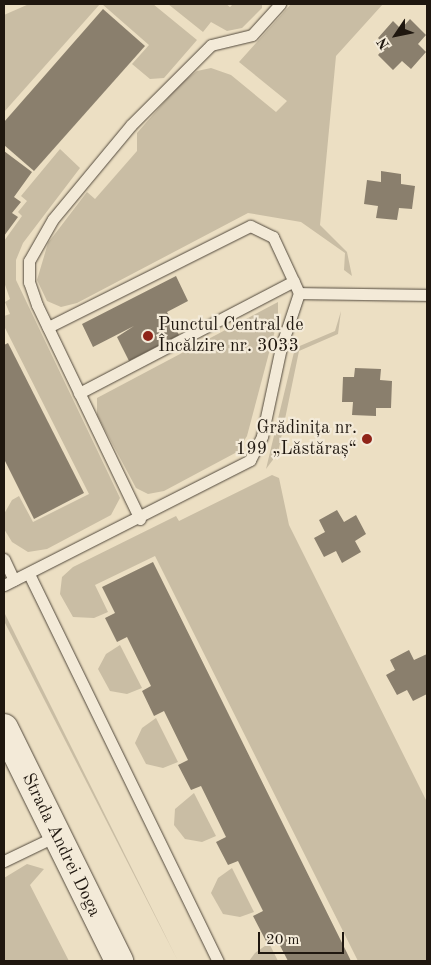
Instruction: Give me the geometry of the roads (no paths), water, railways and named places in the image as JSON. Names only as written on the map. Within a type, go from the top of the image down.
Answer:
[{"type":"street","name":"Strada Andrei Doga","points":[[4,728],[119,961]]},
{"type":"lane","points":[[140,519],[28,282],[29,261],[48,226],[131,125],[210,45],[252,35],[280,4]]},
{"type":"lane","points":[[4,560],[9,583],[140,519],[250,460],[262,436],[281,347],[299,292],[273,237],[250,226],[48,327]]},
{"type":"lane","points":[[80,394],[294,281]]},
{"type":"lane","points":[[299,292],[427,295]]},
{"type":"lane","points":[[29,574],[218,961]]},
{"type":"lane","points":[[4,860],[56,836]]},
{"type":"place","name":"Punctul Central de Încălzire nr. 3033","points":[[148,336]]},
{"type":"place","name":"Grădinița nr. 199 „Lăstăraș“","points":[[367,439]]}]
